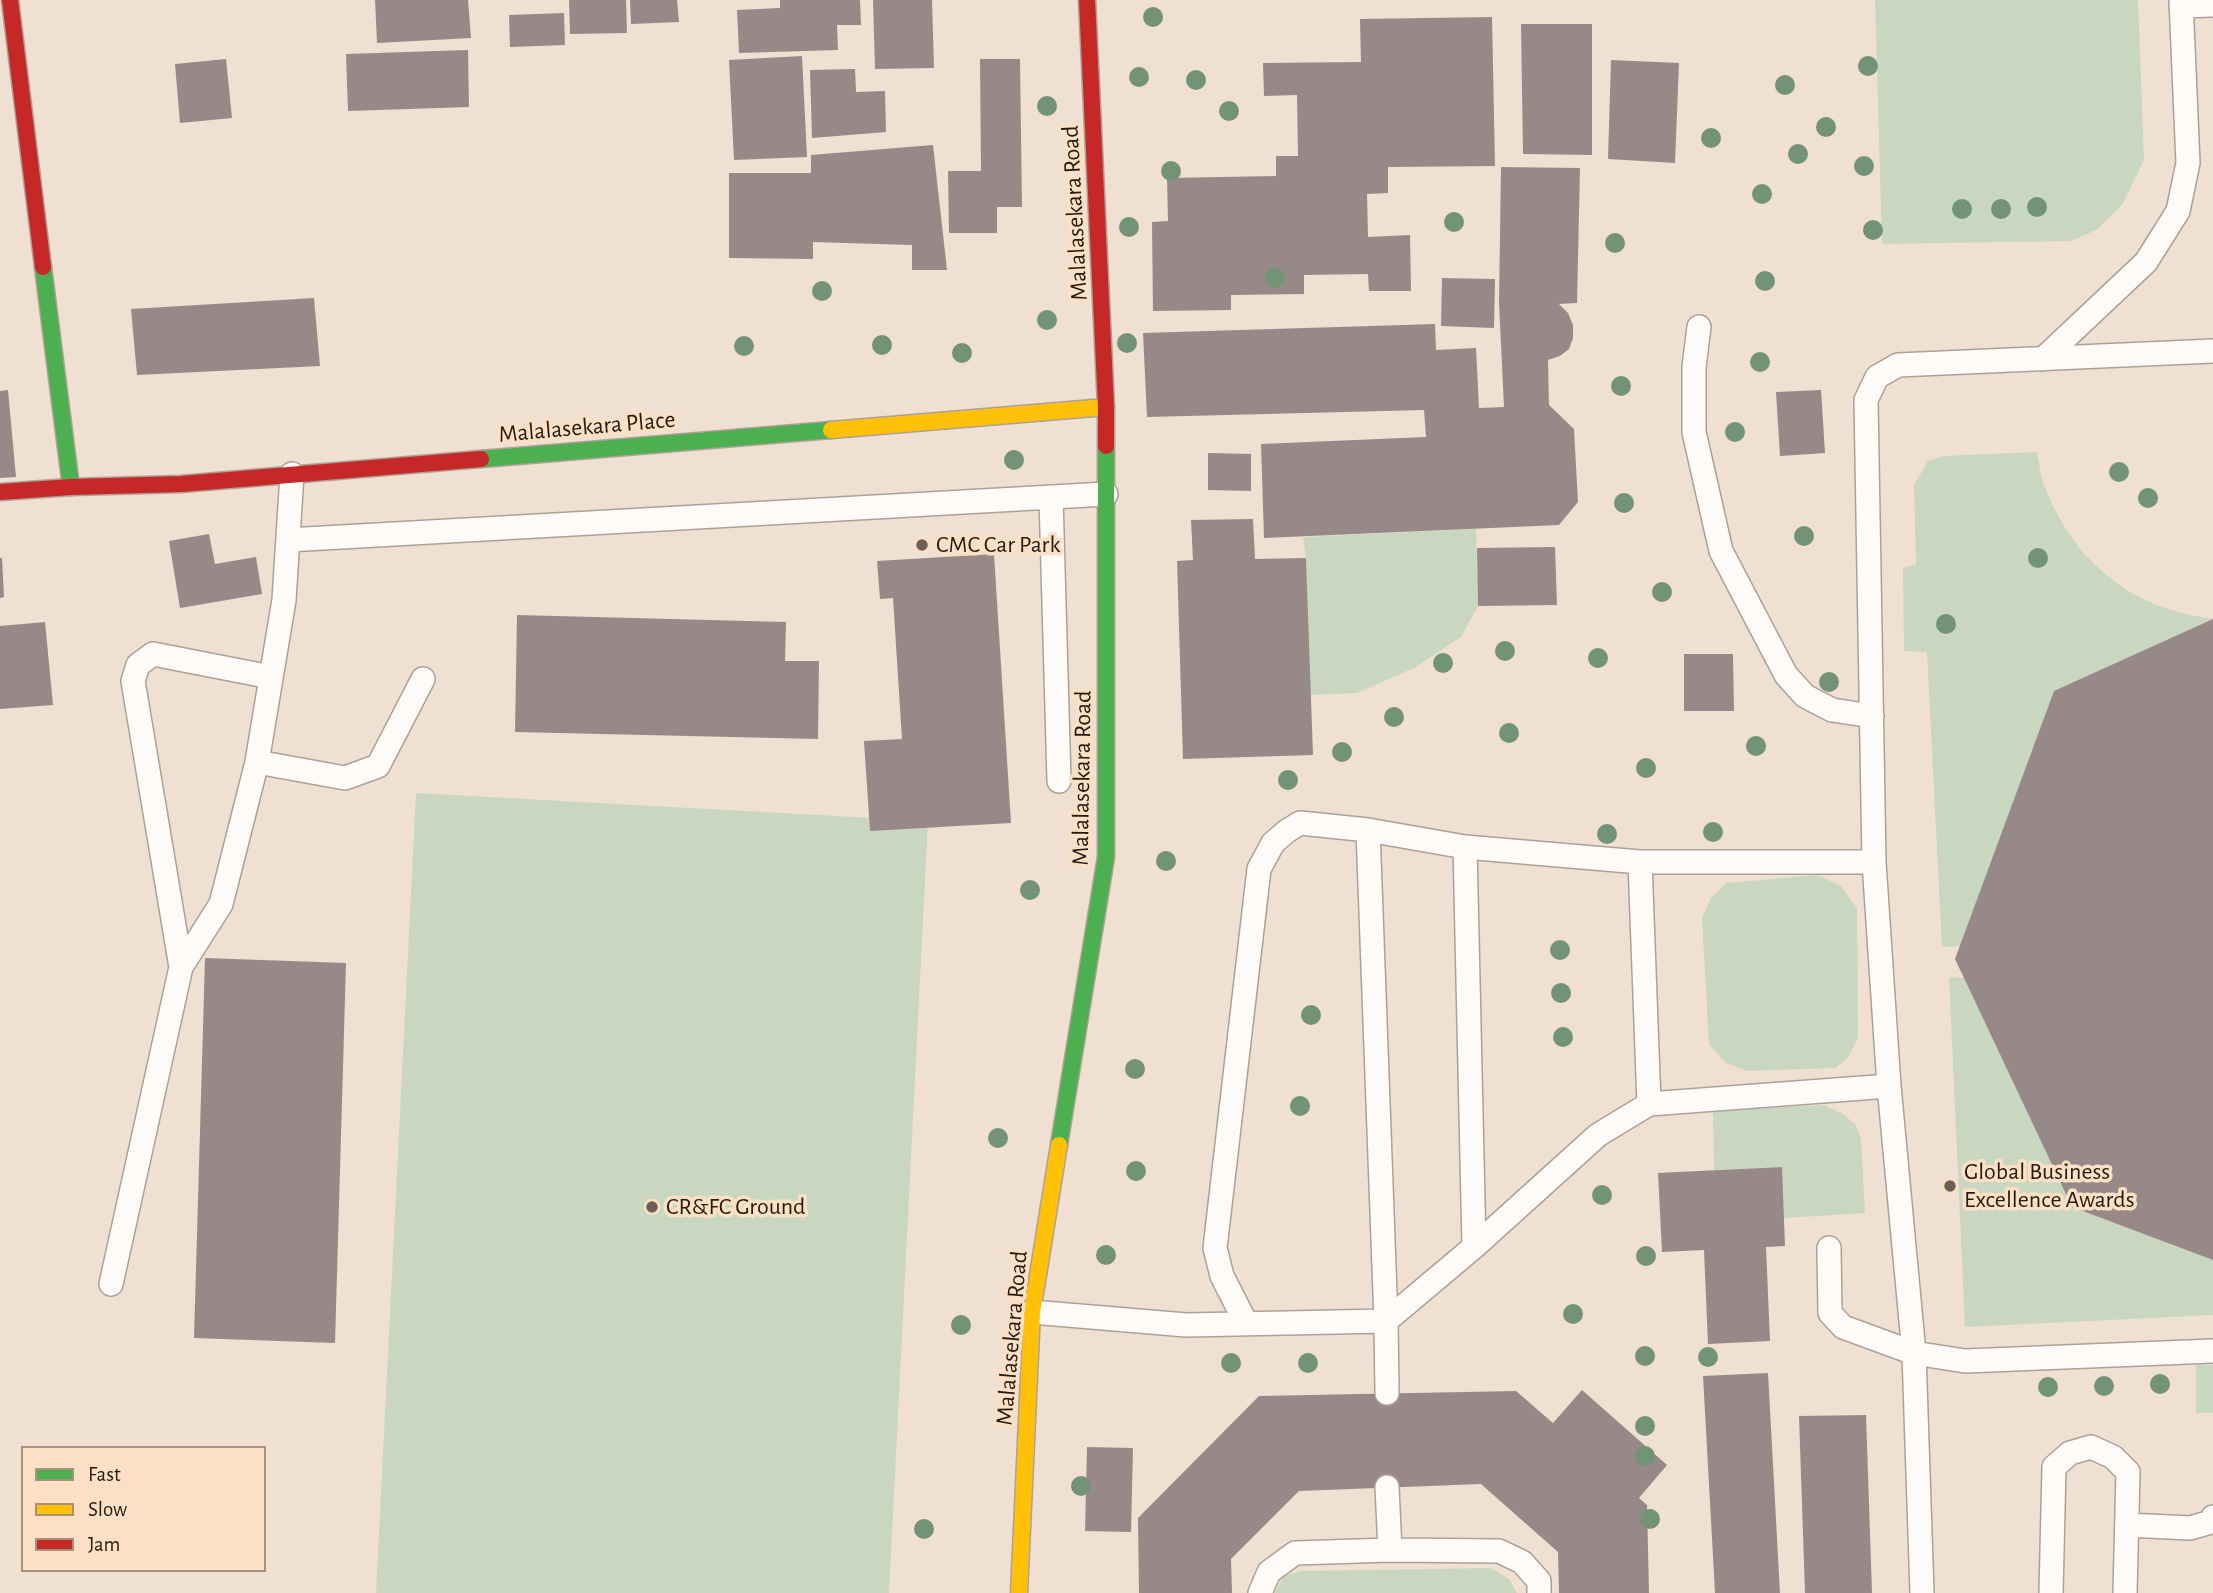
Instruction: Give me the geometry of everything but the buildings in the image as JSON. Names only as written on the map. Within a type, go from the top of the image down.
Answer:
[{"type":"street","points":[[10,0],[71,487]]},
{"type":"street","name":"Malalasekara Road","points":[[1019,1593],[1032,1312],[1106,857],[1107,407],[1087,0]]},
{"type":"street","name":"Malalasekara Place","points":[[0,492],[181,484],[1107,407]]},
{"type":"lane","points":[[2043,359],[2146,262],[2178,211],[2188,163],[2181,3],[2213,5]]},
{"type":"lane","points":[[1699,327],[1694,366],[1694,432],[1721,551],[1786,676],[1805,696],[1832,710],[1872,716]]},
{"type":"lane","points":[[1922,1593],[1914,1353],[1889,1086],[1874,862],[1866,400],[1877,377],[1898,365],[2213,351]]},
{"type":"lane","points":[[111,1284],[181,967],[221,904],[257,762],[284,600],[292,474]]},
{"type":"lane","points":[[288,540],[1106,494]]},
{"type":"lane","points":[[1051,497],[1059,781]]},
{"type":"lane","points":[[181,967],[132,681],[138,665],[153,654],[271,677]]},
{"type":"lane","points":[[257,762],[345,778],[378,766],[423,679]]},
{"type":"lane","points":[[1246,1323],[1222,1276],[1216,1248],[1259,869],[1273,843],[1300,823],[1368,830],[1465,847],[1640,862],[1874,862]]},
{"type":"lane","points":[[1368,830],[1387,1393]]},
{"type":"lane","points":[[1465,847],[1474,1247]]},
{"type":"lane","points":[[1640,862],[1649,1104]]},
{"type":"lane","points":[[1032,1312],[1186,1325],[1386,1321],[1474,1247],[1598,1135],[1649,1104],[1889,1086]]},
{"type":"lane","points":[[1829,1248],[1830,1312],[1843,1327],[1914,1353],[1965,1362],[2213,1351]]},
{"type":"lane","points":[[2051,1593],[2054,1467],[2070,1453],[2091,1447],[2113,1457],[2128,1472],[2125,1593]]},
{"type":"lane","points":[[1387,1487],[1390,1550]]},
{"type":"lane","points":[[2127,1525],[2190,1528],[2211,1521],[2213,1517]]},
{"type":"lane","points":[[1260,1593],[1269,1572],[1295,1553],[1390,1550],[1500,1551],[1522,1562],[1539,1581],[1539,1593]]},
{"type":"green space","points":[[1875,0],[2138,0],[2144,160],[2122,205],[2096,230],[2071,241],[1882,244]]},
{"type":"green space","points":[[2037,452],[2042,480],[2066,530],[2083,553],[2105,574],[2129,592],[2156,605],[2213,619],[1960,946],[1942,947],[1927,652],[1904,651],[1903,568],[1916,564],[1914,485],[1928,461],[1944,456]]},
{"type":"green space","points":[[1476,529],[1478,606],[1461,637],[1416,667],[1357,693],[1310,695],[1303,537]]},
{"type":"green space","name":"CR&FC Ground","points":[[416,793],[928,821],[889,1593],[376,1593]]},
{"type":"green space","points":[[1817,875],[1841,886],[1857,908],[1858,1037],[1848,1058],[1835,1068],[1747,1071],[1726,1063],[1709,1044],[1702,918],[1711,898],[1726,883]]},
{"type":"green space","points":[[1949,977],[1964,978],[2072,1207],[2213,1260],[2213,1315],[1965,1327]]},
{"type":"green space","points":[[1824,1105],[1843,1114],[1856,1125],[1861,1139],[1865,1213],[1784,1218],[1781,1167],[1714,1170],[1713,1111]]},
{"type":"green space","points":[[2196,1365],[2213,1365],[2213,1413],[2196,1413]]},
{"type":"green space","points":[[1491,1568],[1509,1579],[1517,1593],[1275,1593],[1284,1576],[1301,1571]]},
{"type":"traffic: fast","points":[[43,267],[71,487]]},
{"type":"traffic: fast","points":[[481,459],[831,430]]},
{"type":"traffic: fast","points":[[1059,1145],[1106,857],[1106,446]]},
{"type":"traffic: slow","points":[[831,430],[1106,407]]},
{"type":"traffic: slow","points":[[1019,1593],[1032,1312],[1059,1145]]},
{"type":"traffic: jam","points":[[10,0],[43,267]]},
{"type":"traffic: jam","points":[[1087,0],[1106,446]]},
{"type":"traffic: jam","points":[[0,492],[181,484],[481,459]]},
{"type":"place","name":"CMC Car Park","points":[[922,545]]},
{"type":"place","name":"Global Business Excellence Awards","points":[[1950,1186]]},
{"type":"place","name":"CR&FC Ground","points":[[652,1207]]}]
